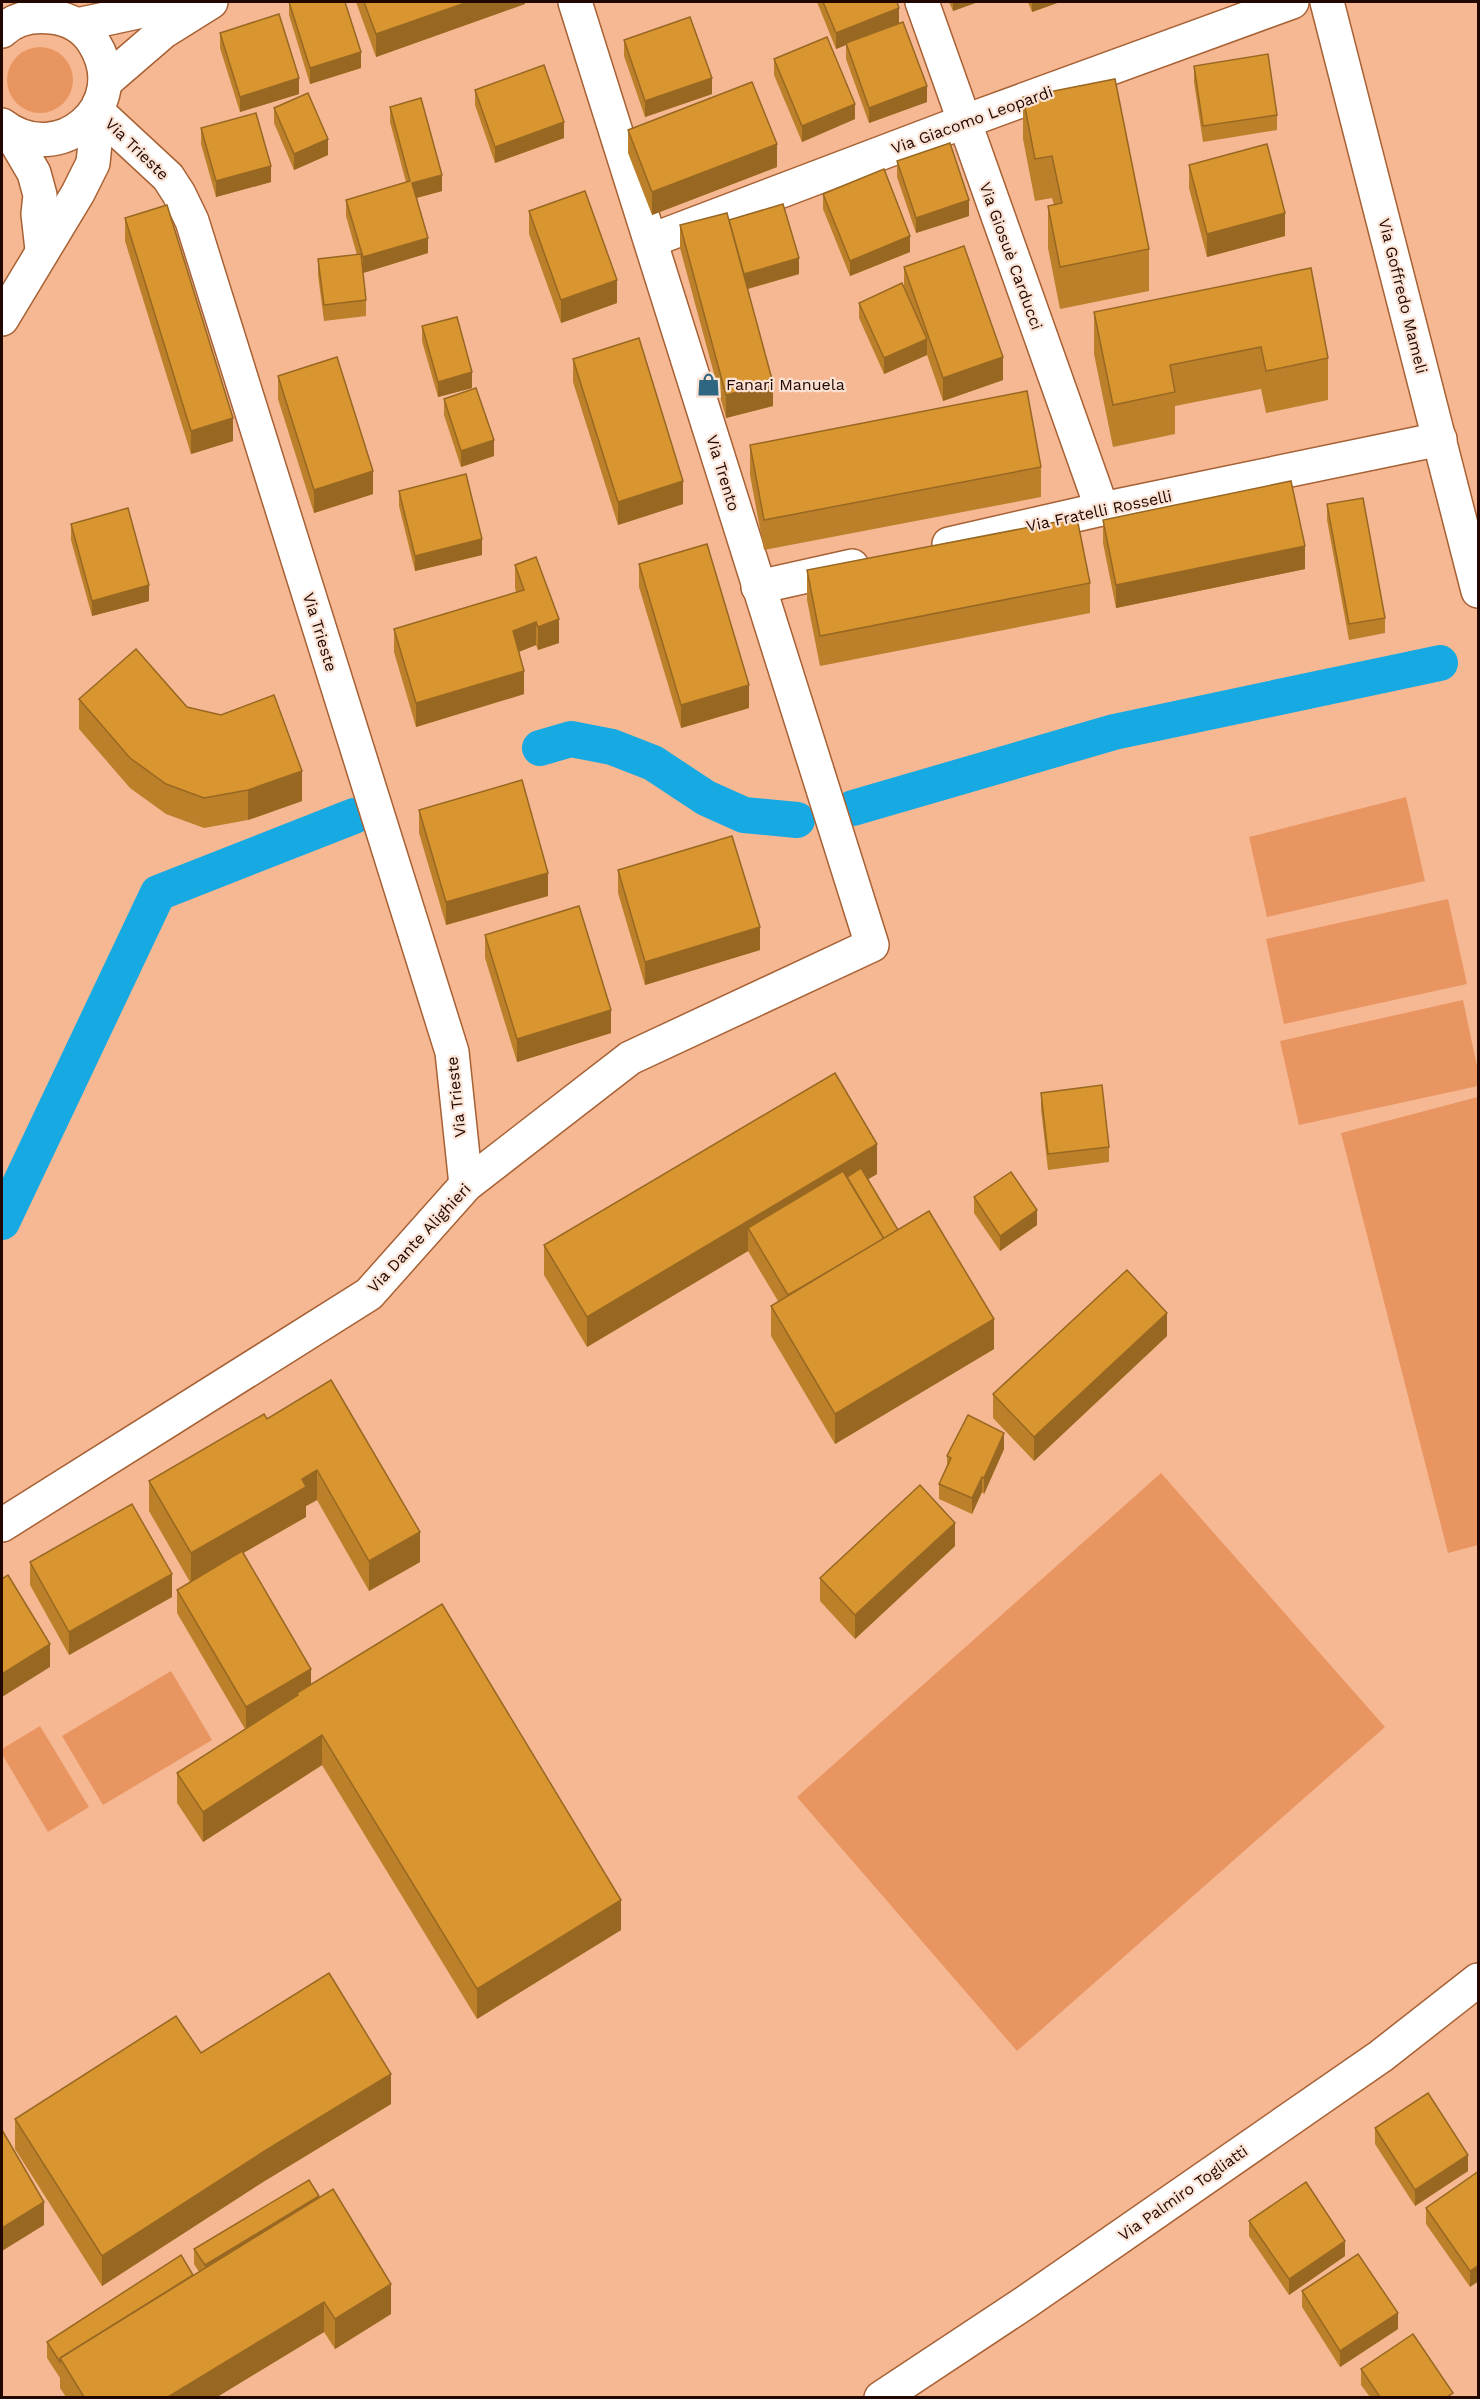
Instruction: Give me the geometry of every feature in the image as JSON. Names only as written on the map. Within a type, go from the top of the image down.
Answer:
[{"type":"street","points":[[2,32],[7,26],[23,18],[38,15],[60,18],[184,2]]},
{"type":"street","points":[[6,129],[35,140],[56,139],[71,134],[91,118],[101,100],[163,32],[211,2]]},
{"type":"street","name":"Via Trento","points":[[575,2],[652,240],[758,587],[872,945]]},
{"type":"street","name":"Via Giosuè Carducci","points":[[922,2],[1102,509]]},
{"type":"street","name":"Via Giacomo Leopardi","points":[[652,240],[963,122],[1292,2]]},
{"type":"street","name":"Via Goffredo Mameli","points":[[1327,2],[1479,591]]},
{"type":"street","points":[[1346,2],[1356,113]]},
{"type":"street","points":[[2,319],[78,193],[93,163],[103,62],[91,38],[70,17]]},
{"type":"street","name":"Via Trieste","points":[[101,100],[168,177],[192,221],[452,1052],[466,1185]]},
{"type":"street","points":[[6,129],[34,173],[40,195],[38,214],[42,250]]},
{"type":"street","name":"Via Fratelli Rosselli","points":[[919,551],[1102,509],[1440,439]]},
{"type":"street","points":[[758,587],[884,558]]},
{"type":"street","name":"Via Dante Alighieri","points":[[2,1525],[369,1294],[466,1185],[630,1058],[872,945]]},
{"type":"street","name":"Via Palmiro Togliatti","points":[[882,2397],[1026,2302],[1372,2062],[1479,1980]]},
{"type":"shaded area","points":[[33,47],[47,47],[59,52],[68,61],[73,80],[71,93],[64,104],[47,113],[33,113],[21,108],[12,99],[7,87],[7,73],[12,61],[21,52]]},
{"type":"shaded area","points":[[1406,797],[1425,881],[1267,917],[1249,837]]},
{"type":"shaded area","points":[[1448,899],[1467,984],[1284,1024],[1266,939]]},
{"type":"shaded area","points":[[1463,1000],[1478,1071],[1478,1086],[1299,1125],[1280,1041]]},
{"type":"shaded area","points":[[1478,1097],[1478,1545],[1448,1553],[1341,1133]]},
{"type":"shaded area","points":[[1161,1473],[1385,1727],[1017,2051],[797,1797]]},
{"type":"shaded area","points":[[171,1671],[212,1740],[103,1805],[62,1736]]},
{"type":"shaded area","points":[[40,1726],[89,1807],[48,1832],[2,1754],[2,1749]]},
{"type":"building","points":[[289,2],[345,2],[361,52],[310,68]]},
{"type":"building","points":[[364,2],[468,2],[376,34]]},
{"type":"building","points":[[823,2],[897,2],[899,8],[836,33]]},
{"type":"building","points":[[279,14],[299,78],[240,97],[220,33]]},
{"type":"building","points":[[690,17],[712,78],[645,101],[624,40]]},
{"type":"building","points":[[903,22],[927,86],[869,108],[846,43]]},
{"type":"building","points":[[827,37],[855,104],[802,126],[774,59]]},
{"type":"building","points":[[1268,54],[1277,115],[1203,126],[1194,66]]},
{"type":"building","points":[[544,65],[564,122],[495,147],[475,90]]},
{"type":"building","points":[[1115,79],[1149,249],[1060,267],[1048,206],[1062,203],[1052,156],[1035,159],[1023,97]]},
{"type":"building","points":[[752,82],[777,144],[652,192],[628,130]]},
{"type":"building","points":[[308,93],[328,139],[294,154],[274,108]]},
{"type":"building","points":[[421,98],[442,175],[412,183],[428,238],[363,257],[346,200],[410,181],[390,107]]},
{"type":"building","points":[[256,113],[271,166],[216,181],[201,128]]},
{"type":"building","points":[[950,143],[969,200],[916,218],[897,161]]},
{"type":"building","points":[[1267,144],[1285,213],[1207,234],[1189,165]]},
{"type":"building","points":[[884,169],[910,236],[850,261],[823,194]]},
{"type":"building","points":[[585,191],[617,280],[561,300],[529,211]]},
{"type":"building","points":[[783,204],[799,258],[744,274],[729,220]]},
{"type":"building","points":[[167,205],[233,418],[191,431],[125,218]]},
{"type":"building","points":[[727,213],[773,383],[726,395],[680,225]]},
{"type":"building","points":[[964,246],[1003,357],[943,378],[904,267]]},
{"type":"building","points":[[361,254],[366,300],[324,305],[318,259]]},
{"type":"building","points":[[1311,268],[1328,358],[1266,371],[1261,347],[1170,365],[1175,392],[1113,405],[1094,312]]},
{"type":"building","points":[[902,283],[927,339],[884,358],[859,303]]},
{"type":"building","points":[[457,317],[472,372],[438,382],[422,326]]},
{"type":"building","points":[[639,338],[683,481],[618,502],[573,359]]},
{"type":"building","points":[[337,357],[373,471],[314,490],[278,376]]},
{"type":"building","points":[[476,388],[494,440],[461,451],[444,399]]},
{"type":"building","points":[[1027,391],[1041,467],[764,520],[750,445]]},
{"type":"building","points":[[466,474],[482,539],[415,556],[399,491]]},
{"type":"building","points":[[1291,481],[1305,546],[1116,585],[1103,520]]},
{"type":"building","points":[[1363,498],[1385,618],[1349,624],[1327,504]]},
{"type":"building","points":[[128,508],[149,585],[92,601],[71,524]]},
{"type":"building","points":[[1077,518],[1090,583],[820,636],[807,570]]},
{"type":"building","points":[[707,544],[749,685],[681,705],[639,564]]},
{"type":"building","points":[[536,557],[559,619],[538,627],[536,622],[513,631],[524,671],[416,703],[394,629],[524,590],[515,565]]},
{"type":"building","points":[[136,649],[187,707],[221,715],[274,695],[302,771],[248,790],[204,798],[166,784],[130,758],[79,699]]},
{"type":"building","points":[[522,780],[548,873],[446,902],[419,810]]},
{"type":"building","points":[[732,836],[760,927],[645,962],[618,870]]},
{"type":"building","points":[[579,906],[611,1010],[517,1039],[485,935]]},
{"type":"building","points":[[835,1073],[877,1144],[587,1317],[544,1245]]},
{"type":"building","points":[[1102,1085],[1109,1147],[1048,1154],[1041,1093]]},
{"type":"building","points":[[861,1168],[898,1230],[884,1239],[847,1177]]},
{"type":"building","points":[[843,1171],[884,1239],[788,1295],[748,1228]]},
{"type":"building","points":[[1011,1172],[1037,1210],[1000,1236],[974,1197]]},
{"type":"building","points":[[929,1211],[994,1319],[835,1414],[771,1306]]},
{"type":"building","points":[[1127,1270],[1167,1313],[1034,1437],[993,1394]]},
{"type":"building","points":[[331,1380],[420,1532],[369,1561],[317,1470],[302,1479],[306,1487],[191,1553],[149,1481],[264,1414],[267,1419]]},
{"type":"building","points":[[968,1415],[1004,1433],[984,1478],[982,1477],[972,1498],[939,1484],[951,1458],[947,1456]]},
{"type":"building","points":[[920,1485],[955,1523],[855,1615],[820,1578]]},
{"type":"building","points":[[132,1504],[172,1574],[69,1632],[30,1562]]},
{"type":"building","points":[[242,1551],[311,1669],[246,1707],[177,1590]]},
{"type":"building","points":[[8,1575],[50,1644],[2,1674],[2,1579]]},
{"type":"building","points":[[442,1604],[621,1900],[477,1989],[322,1735],[203,1812],[177,1773],[298,1695],[297,1693]]},
{"type":"building","points":[[329,1973],[391,2074],[263,2152],[102,2256],[15,2119],[176,2016],[201,2053]]},
{"type":"building","points":[[1428,2093],[1468,2155],[1415,2190],[1375,2128]]},
{"type":"building","points":[[2,2130],[44,2202],[2,2228]]},
{"type":"building","points":[[1479,2171],[1479,2265],[1470,2271],[1426,2208]]},
{"type":"building","points":[[309,2180],[319,2196],[205,2265],[194,2249]]},
{"type":"building","points":[[1306,2182],[1345,2241],[1289,2279],[1249,2221]]},
{"type":"building","points":[[333,2189],[391,2284],[335,2319],[324,2302],[168,2397],[84,2397],[60,2358]]},
{"type":"building","points":[[1358,2254],[1398,2313],[1340,2351],[1302,2291]]},
{"type":"building","points":[[181,2255],[193,2275],[60,2358],[60,2362],[47,2342]]},
{"type":"building","points":[[1413,2334],[1453,2393],[1447,2397],[1380,2397],[1361,2369]]},
{"type":"waterway","points":[[853,808],[1114,732],[1440,663]]},
{"type":"waterway","points":[[540,748],[571,739],[612,747],[653,763],[706,798],[744,815],[797,820]]},
{"type":"waterway","points":[[2,1222],[158,893],[354,816]]},
{"type":"place","name":"Fanari Manuela","points":[[708,384]]}]
